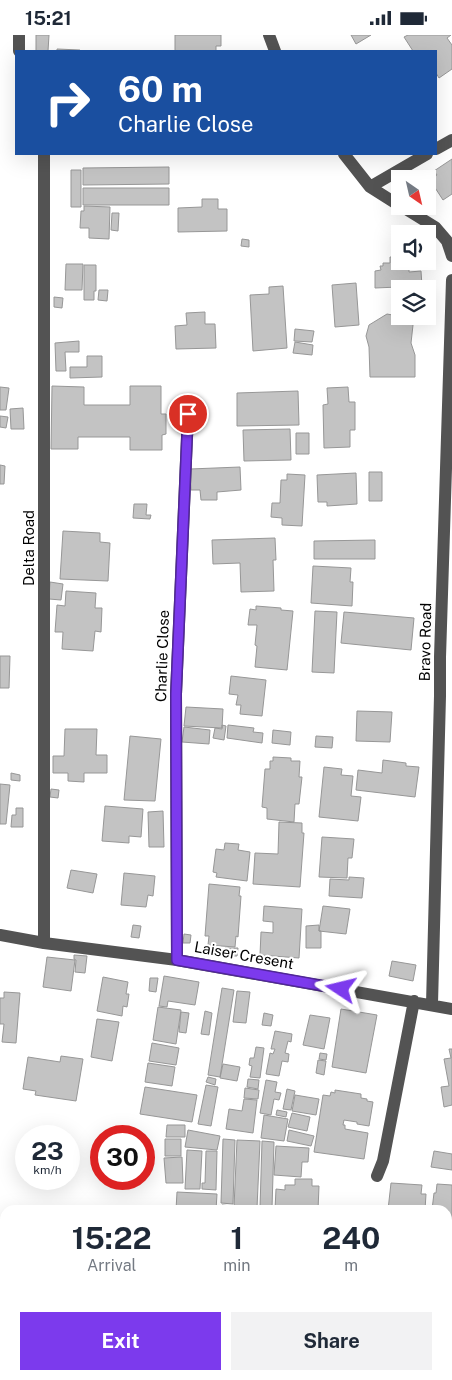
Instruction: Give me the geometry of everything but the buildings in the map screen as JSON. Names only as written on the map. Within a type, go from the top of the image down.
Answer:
[{"type":"street","points":[[19,35],[19,50]]},
{"type":"street","points":[[269,35],[275,50]]},
{"type":"street","points":[[437,148],[452,140]]},
{"type":"street","name":"Delta Road","points":[[44,155],[44,943]]},
{"type":"street","points":[[345,155],[370,187],[391,200]]},
{"type":"street","points":[[370,187],[426,155]]},
{"type":"street","points":[[416,215],[435,227],[447,241],[452,256]]},
{"type":"street","name":"Bravo Road","points":[[432,1004],[446,698],[440,657],[452,280]]},
{"type":"street","name":"Charlie Close","points":[[177,960],[176,694],[188,414]]},
{"type":"street","points":[[440,657],[452,650]]},
{"type":"street","name":"Laiser Cresent","points":[[0,935],[44,943],[177,960],[452,1009]]},
{"type":"street","points":[[377,1176],[383,1161],[414,1001]]},
{"type":"route","points":[[188,414],[176,694],[177,960],[341,989]]}]
